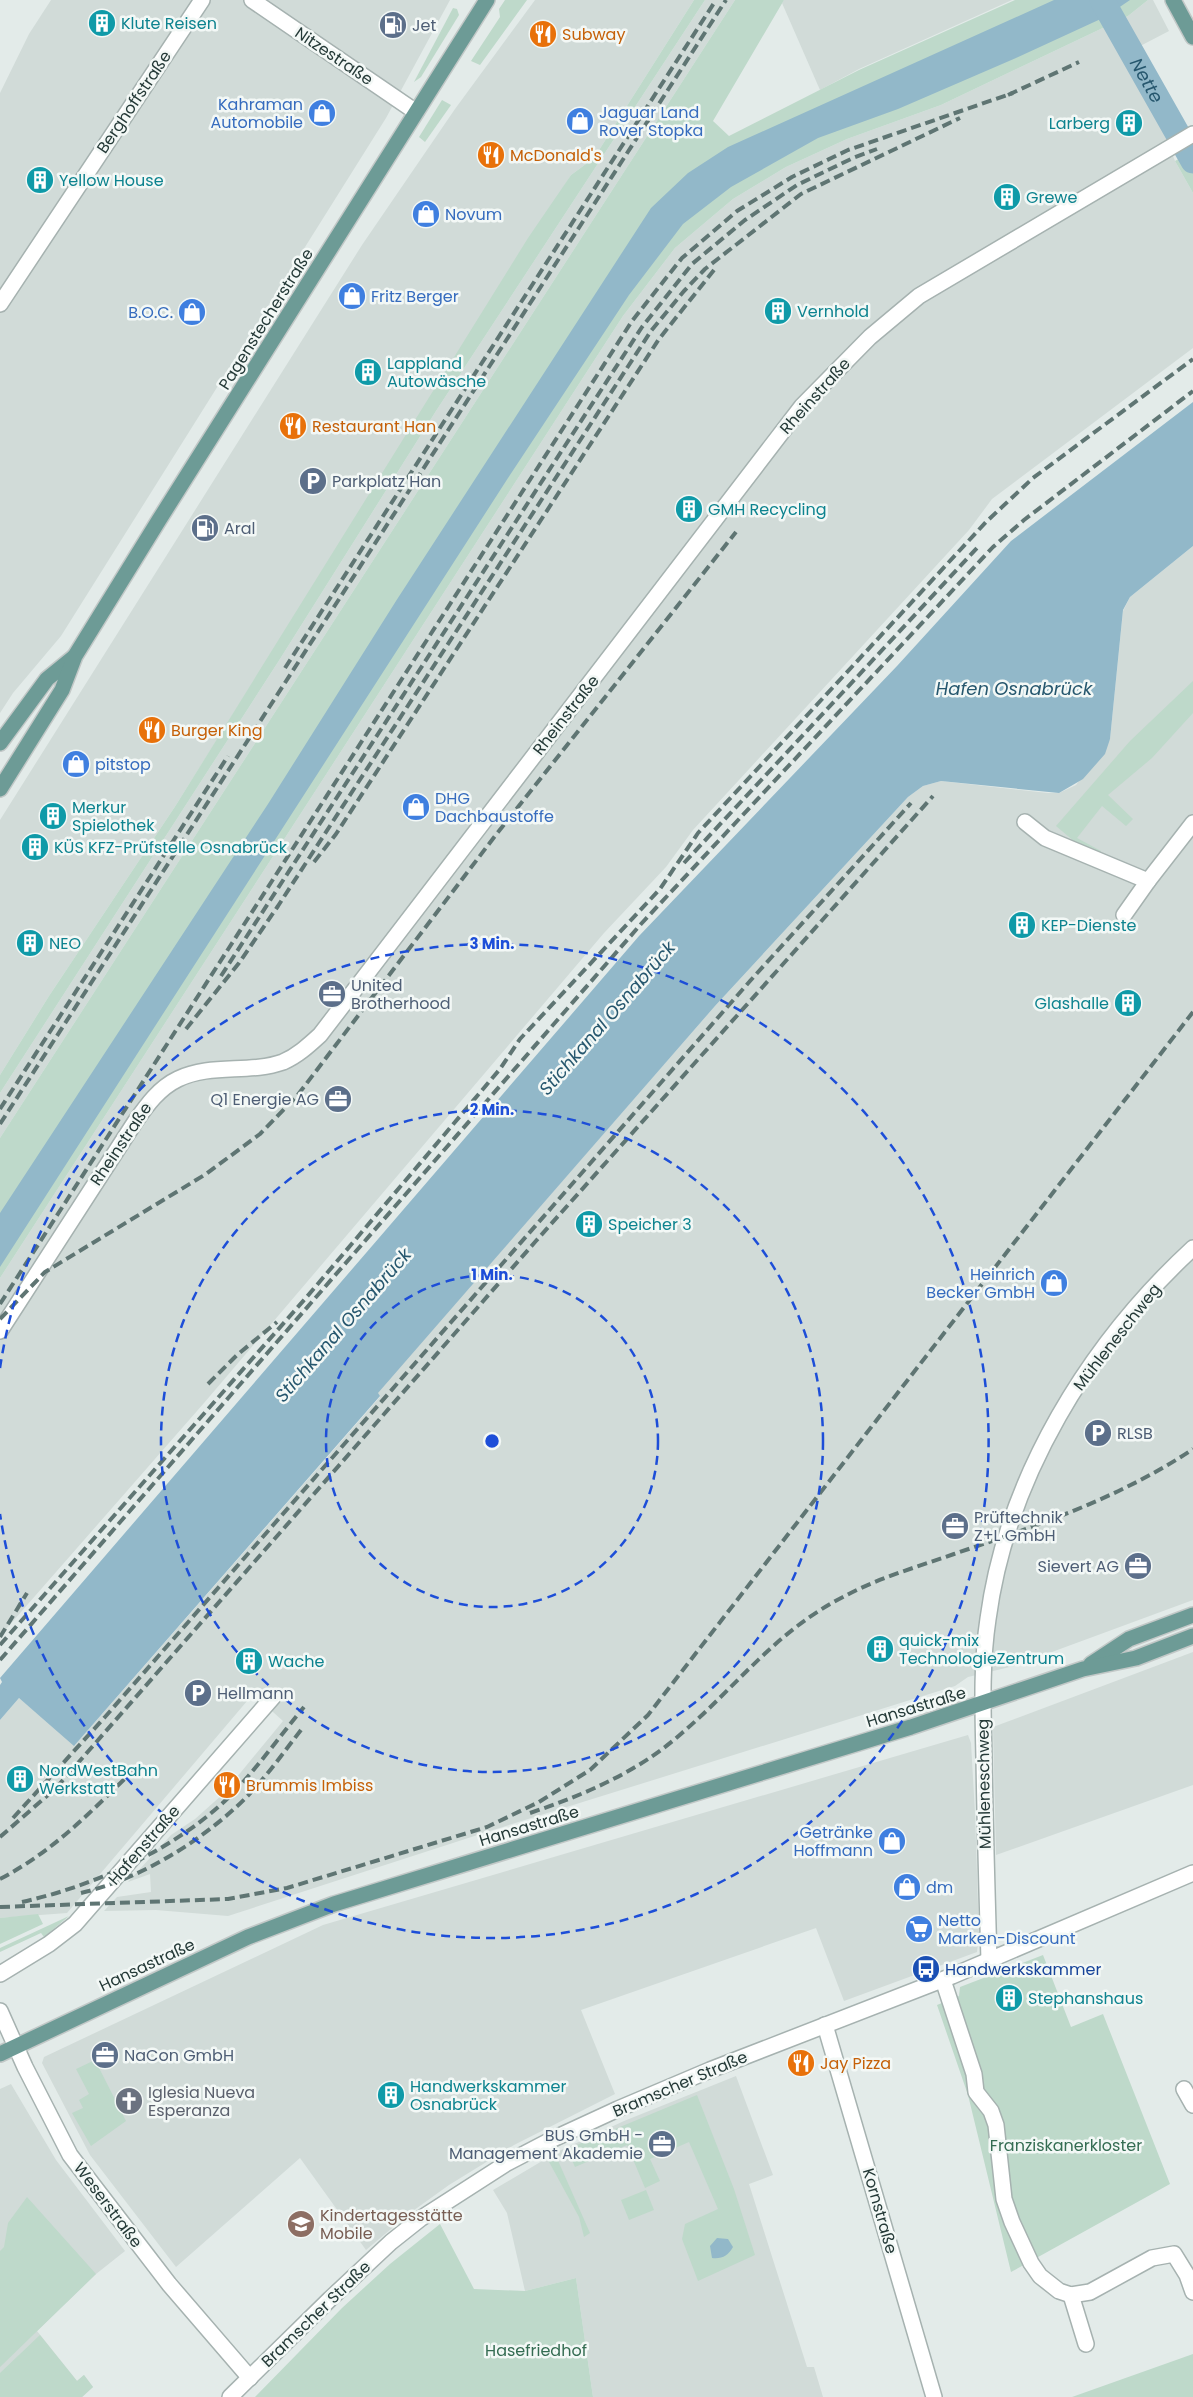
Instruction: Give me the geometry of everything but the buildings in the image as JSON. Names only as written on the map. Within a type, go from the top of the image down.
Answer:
[{"type":"main road","name":"Pagenstecherstraße","points":[[0,789],[62,690],[75,656],[487,0]]},
{"type":"main road","points":[[1173,0],[1193,37]]},
{"type":"main road","name":"Pagenstecherstraße","points":[[0,743],[47,679],[75,656]]},
{"type":"main road","name":"Hansastraße","points":[[1083,1669],[1129,1639],[1193,1615]]},
{"type":"main road","name":"Hansastraße","points":[[0,2054],[248,1937],[334,1904],[983,1705],[1083,1669],[1136,1658],[1193,1636]]},
{"type":"street","name":"Berghoffstraße","points":[[0,304],[202,0]]},
{"type":"street","name":"Nitzestraße","points":[[252,0],[416,112]]},
{"type":"street","name":"Rheinstraße","points":[[0,1331],[135,1122],[149,1102],[164,1088],[193,1072],[282,1062],[304,1050],[320,1035],[802,406],[870,337],[919,296],[1193,134]]},
{"type":"street","points":[[1026,822],[1045,838],[1148,881]]},
{"type":"street","points":[[1124,915],[1193,823]]},
{"type":"street","name":"Mühleneschweg","points":[[989,1960],[983,1705],[988,1620],[996,1573],[1014,1514],[1044,1443],[1085,1374],[1138,1305],[1193,1248]]},
{"type":"street","name":"Hafenstraße","points":[[0,1974],[49,1944],[75,1924],[273,1697]]},
{"type":"street","name":"Bramscher Straße","points":[[230,2397],[330,2298],[391,2242],[420,2219],[480,2180],[553,2139],[618,2109],[825,2025],[943,1980],[1193,1873]]},
{"type":"street","points":[[943,1980],[974,2074],[976,2092],[990,2111],[996,2126],[1004,2199],[1031,2264],[1040,2276],[1059,2290],[1071,2295],[1090,2292],[1152,2258],[1174,2254],[1188,2275],[1193,2292]]},
{"type":"street","name":"Weserstraße","points":[[0,2011],[15,2046],[70,2155],[169,2284],[250,2378]]},
{"type":"street","name":"Kornstraße","points":[[825,2025],[934,2397]]},
{"type":"street","points":[[1184,2089],[1193,2106]]},
{"type":"street","points":[[1071,2295],[1086,2344]]},
{"type":"shaded area","points":[[51,0],[450,0],[386,118],[61,636],[13,693],[0,713],[0,93],[29,34]]},
{"type":"shaded area","points":[[535,0],[694,0],[594,158],[571,175],[176,805],[49,996],[0,1075],[0,820],[362,245],[455,109]]},
{"type":"shaded area","points":[[705,0],[735,0],[0,1138],[0,1093],[280,659],[436,411]]},
{"type":"shaded area","points":[[784,0],[1012,0],[859,69],[820,90],[782,3]]},
{"type":"shaded area","points":[[1148,0],[1153,0],[1169,31],[1121,56],[1164,133],[1175,161],[1193,193],[1193,348],[992,499],[969,530],[693,830],[666,867],[604,933],[204,1403],[0,1636],[0,1278],[623,316],[675,248],[733,199],[786,167],[847,139],[941,105],[1128,16]]},
{"type":"shaded area","points":[[1193,546],[1193,1600],[1014,1666],[968,1677],[955,1686],[493,1830],[228,1916],[156,1910],[104,1911],[117,1897],[151,1892],[150,1874],[128,1882],[171,1835],[195,1819],[223,1794],[283,1721],[253,1694],[67,1913],[0,1918],[0,1720],[19,1698],[75,1745],[380,1397],[377,1393],[715,1006],[908,797],[923,786],[941,781],[1048,793],[1059,793],[1076,785],[1110,739],[1123,611],[1130,597]]},
{"type":"shaded area","points":[[1193,1652],[1193,1785],[996,1855],[993,1727]]},
{"type":"shaded area","points":[[968,1735],[971,1743],[975,1813],[979,1936],[977,1952],[844,2001],[816,1928],[581,2010],[615,2094],[514,2145],[449,2185],[410,2213],[366,2250],[300,2158],[176,2267],[90,2155],[42,2063],[44,2057],[323,1925]]},
{"type":"shaded area","points":[[736,2076],[773,2175],[749,2184],[807,2367],[814,2367],[823,2397],[593,2397],[576,2278],[525,2291],[507,2213],[493,2190],[559,2151],[624,2121]]},
{"type":"shaded area","points":[[11,2084],[56,2160],[125,2251],[96,2274],[37,2331],[77,2381],[84,2375],[93,2387],[82,2397],[0,2397],[0,2089]]},
{"type":"green space","points":[[505,0],[527,0],[480,65],[471,61],[500,17],[499,9]]},
{"type":"green space","points":[[694,0],[705,0],[436,411],[280,659],[0,1093],[0,1075],[49,996],[176,805],[528,238],[571,175],[594,158]]},
{"type":"green space","points":[[735,0],[784,0],[713,121],[729,136],[859,70],[1015,0],[1148,0],[1128,16],[941,105],[847,139],[786,167],[733,199],[675,248],[623,316],[0,1278],[0,1138]]},
{"type":"green space","points":[[453,8],[457,9],[459,15],[421,77],[414,82]]},
{"type":"green space","points":[[442,100],[451,105],[425,142],[419,137]]},
{"type":"green space","points":[[1193,151],[1193,193],[1175,161]]},
{"type":"green space","points":[[1193,681],[1193,713],[1152,758],[1108,795],[1133,819],[1126,826],[1102,806],[1077,838],[1101,851],[1100,853],[1075,842],[1056,826],[1130,741]]},
{"type":"green space","points":[[38,1914],[43,1924],[0,1944],[0,1918]]},
{"type":"green space","points":[[69,1916],[44,1937],[41,1933],[0,1952],[0,1948]]},
{"type":"green space","name":"Franziskanerkloster","points":[[1043,1955],[1071,2027],[1103,2014],[1170,2184],[1011,2272],[968,2095],[937,2005],[959,1996],[960,1987]]},
{"type":"green space","points":[[95,2060],[126,2121],[91,2146],[72,2113],[83,2108],[79,2100],[89,2094],[76,2069]]},
{"type":"green space","points":[[697,2095],[734,2189],[755,2255],[698,2281],[682,2239],[685,2224],[718,2209],[689,2142],[650,2159],[660,2181],[645,2188],[627,2145],[575,2167],[567,2149]]},
{"type":"green space","points":[[556,2156],[590,2233],[584,2237],[579,2217],[548,2160]]},
{"type":"green space","points":[[646,2190],[654,2210],[629,2220],[621,2200]]},
{"type":"green space","points":[[27,2197],[96,2274],[0,2367],[0,2251],[4,2247],[8,2223]]},
{"type":"green space","name":"Hasefriedhof","points":[[440,2224],[474,2289],[525,2291],[576,2278],[593,2397],[255,2397],[342,2308],[390,2264]]},
{"type":"green space","points":[[40,2335],[77,2381],[84,2375],[93,2387],[82,2397],[0,2397],[0,2373]]},
{"type":"green space","points":[[1193,2354],[1193,2397],[1072,2397]]},
{"type":"water","points":[[1054,0],[1130,0],[1105,17],[1016,58],[898,109],[818,138],[731,187],[683,224],[629,295],[508,478],[0,1267],[0,1213],[268,804],[396,601],[651,208],[688,173],[728,147]]},
{"type":"water","name":"Hafen Osnabrück","points":[[1193,402],[1193,546],[1130,597],[1123,610],[1110,739],[1105,754],[1083,779],[1059,793],[941,781],[923,786],[908,797],[715,1006],[378,1393],[380,1396],[74,1746],[19,1698],[0,1720],[0,1685],[2,1682],[0,1678],[639,936],[897,666],[1011,541]]},
{"type":"water","points":[[717,2238],[728,2239],[733,2247],[724,2256],[712,2258],[710,2246]]},
{"type":"waterway","name":"Nette","points":[[1102,0],[1193,161]]},
{"type":"railway","points":[[285,668],[716,0]]},
{"type":"railway","points":[[0,1124],[726,0]]},
{"type":"railway","points":[[1008,95],[1079,62]]},
{"type":"railway","points":[[0,1304],[632,321],[682,258],[737,211],[792,177],[848,150],[1013,93]]},
{"type":"railway","points":[[186,1029],[239,963],[278,906],[651,331],[684,291],[705,269],[801,194],[960,118]]},
{"type":"railway","points":[[221,976],[642,327],[692,264],[745,220],[797,185],[853,158],[877,149]]},
{"type":"railway","points":[[314,862],[336,834],[659,339],[714,270]]},
{"type":"railway","points":[[0,1645],[305,1299],[500,1069],[520,1039],[660,889],[698,833],[986,522],[1033,478],[1193,359]]},
{"type":"railway","points":[[0,1660],[641,924],[993,547],[1024,520],[1193,391]]},
{"type":"railway","points":[[0,1319],[45,1272],[206,1174],[260,1134],[297,1096],[495,836],[736,532]]},
{"type":"railway","points":[[684,863],[977,548]]},
{"type":"railway","points":[[0,1109],[228,756]]},
{"type":"railway","points":[[0,1837],[56,1788],[535,1242],[933,796]]},
{"type":"railway","points":[[13,1818],[105,1717],[750,981],[911,803]]},
{"type":"railway","points":[[0,1907],[228,1899],[287,1888],[487,1827],[539,1802],[590,1770],[648,1715],[1193,1012]]},
{"type":"railway","points":[[208,1384],[237,1355],[277,1322]]},
{"type":"railway","points":[[530,1813],[591,1790],[648,1759],[682,1733],[758,1660],[797,1626],[843,1597],[884,1578],[1016,1533],[1077,1509],[1136,1482],[1193,1449]]},
{"type":"railway","points":[[0,1637],[27,1593]]},
{"type":"railway","points":[[22,1902],[105,1876],[132,1864],[183,1834],[207,1817],[228,1798],[258,1765],[304,1707]]},
{"type":"railway","points":[[81,1893],[143,1871],[182,1849],[218,1823],[252,1791],[301,1730]]},
{"type":"railway","points":[[0,1879],[57,1842],[138,1766]]},
{"type":"place","name":"Klute Reisen","points":[[102,23]]},
{"type":"place","name":"Jet","points":[[393,25]]},
{"type":"place","name":"Subway","points":[[543,34]]},
{"type":"place","name":"Kahraman Automobile","points":[[322,113]]},
{"type":"place","name":"Jaguar Land Rover Stopka","points":[[580,121]]},
{"type":"place","name":"Larberg","points":[[1129,123]]},
{"type":"place","name":"McDonald's","points":[[491,155]]},
{"type":"place","name":"Yellow House","points":[[40,180]]},
{"type":"place","name":"Grewe","points":[[1007,197]]},
{"type":"place","name":"Novum","points":[[426,214]]},
{"type":"place","name":"Fritz Berger","points":[[352,296]]},
{"type":"place","name":"Vernhold","points":[[778,311]]},
{"type":"place","name":"B.O.C.","points":[[192,312]]},
{"type":"place","name":"Lappland Autowäsche","points":[[368,372]]},
{"type":"place","name":"Restaurant Han","points":[[293,426]]},
{"type":"place","name":"Parkplatz Han","points":[[313,481]]},
{"type":"place","name":"GMH Recycling","points":[[689,509]]},
{"type":"place","name":"Aral","points":[[205,528]]},
{"type":"place","name":"Burger King","points":[[152,730]]},
{"type":"place","name":"pitstop","points":[[76,764]]},
{"type":"place","name":"DHG Dachbaustoffe","points":[[416,807]]},
{"type":"place","name":"Merkur Spielothek","points":[[53,816]]},
{"type":"place","name":"KÜS KFZ-Prüfstelle Osnabrück","points":[[35,847]]},
{"type":"place","name":"KEP-Dienste","points":[[1022,925]]},
{"type":"place","name":"NEO","points":[[30,943]]},
{"type":"place","name":"United Brotherhood","points":[[332,994]]},
{"type":"place","name":"Glashalle","points":[[1128,1003]]},
{"type":"place","name":"Q1 Energie AG","points":[[338,1099]]},
{"type":"place","name":"Speicher 3","points":[[589,1224]]},
{"type":"place","name":"Heinrich Becker GmbH","points":[[1054,1283]]},
{"type":"place","name":"RLSB","points":[[1098,1433]]},
{"type":"place","name":"Prüftechnik Z+L GmbH","points":[[955,1526]]},
{"type":"place","name":"Sievert AG","points":[[1138,1566]]},
{"type":"place","name":"quick-mix TechnologieZentrum","points":[[880,1649]]},
{"type":"place","name":"Wache","points":[[249,1661]]},
{"type":"place","name":"Hellmann","points":[[198,1693]]},
{"type":"place","name":"NordWestBahn Werkstatt","points":[[20,1779]]},
{"type":"place","name":"Brummis Imbiss","points":[[227,1785]]},
{"type":"place","name":"Getränke Hoffmann","points":[[892,1841]]},
{"type":"place","name":"dm","points":[[907,1887]]},
{"type":"place","name":"Netto Marken-Discount","points":[[919,1929]]},
{"type":"place","name":"Handwerkskammer","points":[[926,1969]]},
{"type":"place","name":"Stephanshaus","points":[[1009,1998]]},
{"type":"place","name":"NaCon GmbH","points":[[105,2055]]},
{"type":"place","name":"Jay Pizza","points":[[801,2063]]},
{"type":"place","name":"Handwerkskammer Osnabrück","points":[[391,2095]]},
{"type":"place","name":"Iglesia Nueva Esperanza","points":[[129,2101]]},
{"type":"place","name":"BUS GmbH - Management Akademie","points":[[662,2144]]},
{"type":"place","name":"Kindertagesstätte Mobile","points":[[301,2224]]},
{"type":"water label","name":"Stichkanal Osnabrück","points":[[607,1018]]},
{"type":"water label","name":"Stichkanal Osnabrück","points":[[343,1325]]}]
